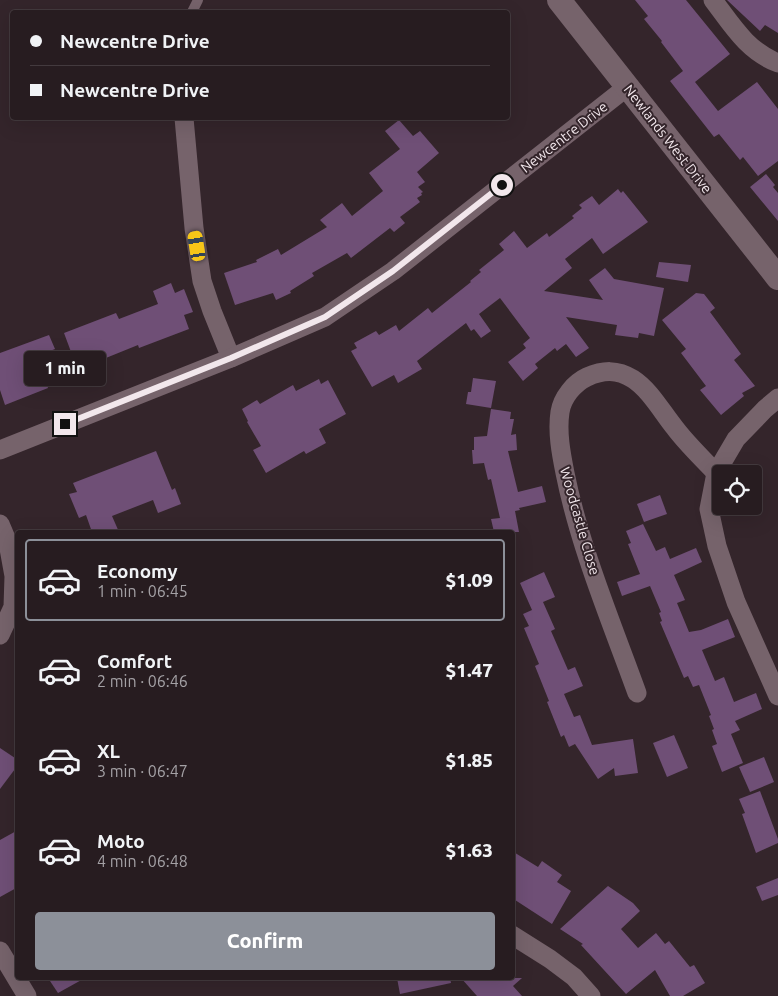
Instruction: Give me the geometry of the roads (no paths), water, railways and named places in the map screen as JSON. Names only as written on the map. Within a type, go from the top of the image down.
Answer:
[{"type":"street","name":"Newlands West Drive","points":[[559,0],[778,278]]},
{"type":"street","points":[[713,0],[747,44],[764,58],[778,63]]},
{"type":"street","name":"Newcentre Drive","points":[[0,450],[231,358],[325,317],[393,271],[627,88]]},
{"type":"street","points":[[184,120],[194,228],[202,281],[231,358]]},
{"type":"street","name":"Woodcastle Close","points":[[637,693],[583,544],[568,489],[558,429],[560,410],[572,388],[583,379],[598,372],[610,371],[624,374],[636,380],[676,430],[712,469]]},
{"type":"street","points":[[721,465],[736,438],[778,398]]},
{"type":"street","points":[[712,494],[709,509],[717,546],[736,602],[778,696]]},
{"type":"street","points":[[0,524],[8,543],[14,576],[15,608],[0,636]]},
{"type":"street","points":[[515,937],[574,977],[591,996]]},
{"type":"street","points":[[0,951],[15,976]]},
{"type":"street","points":[[17,980],[27,996]]}]
